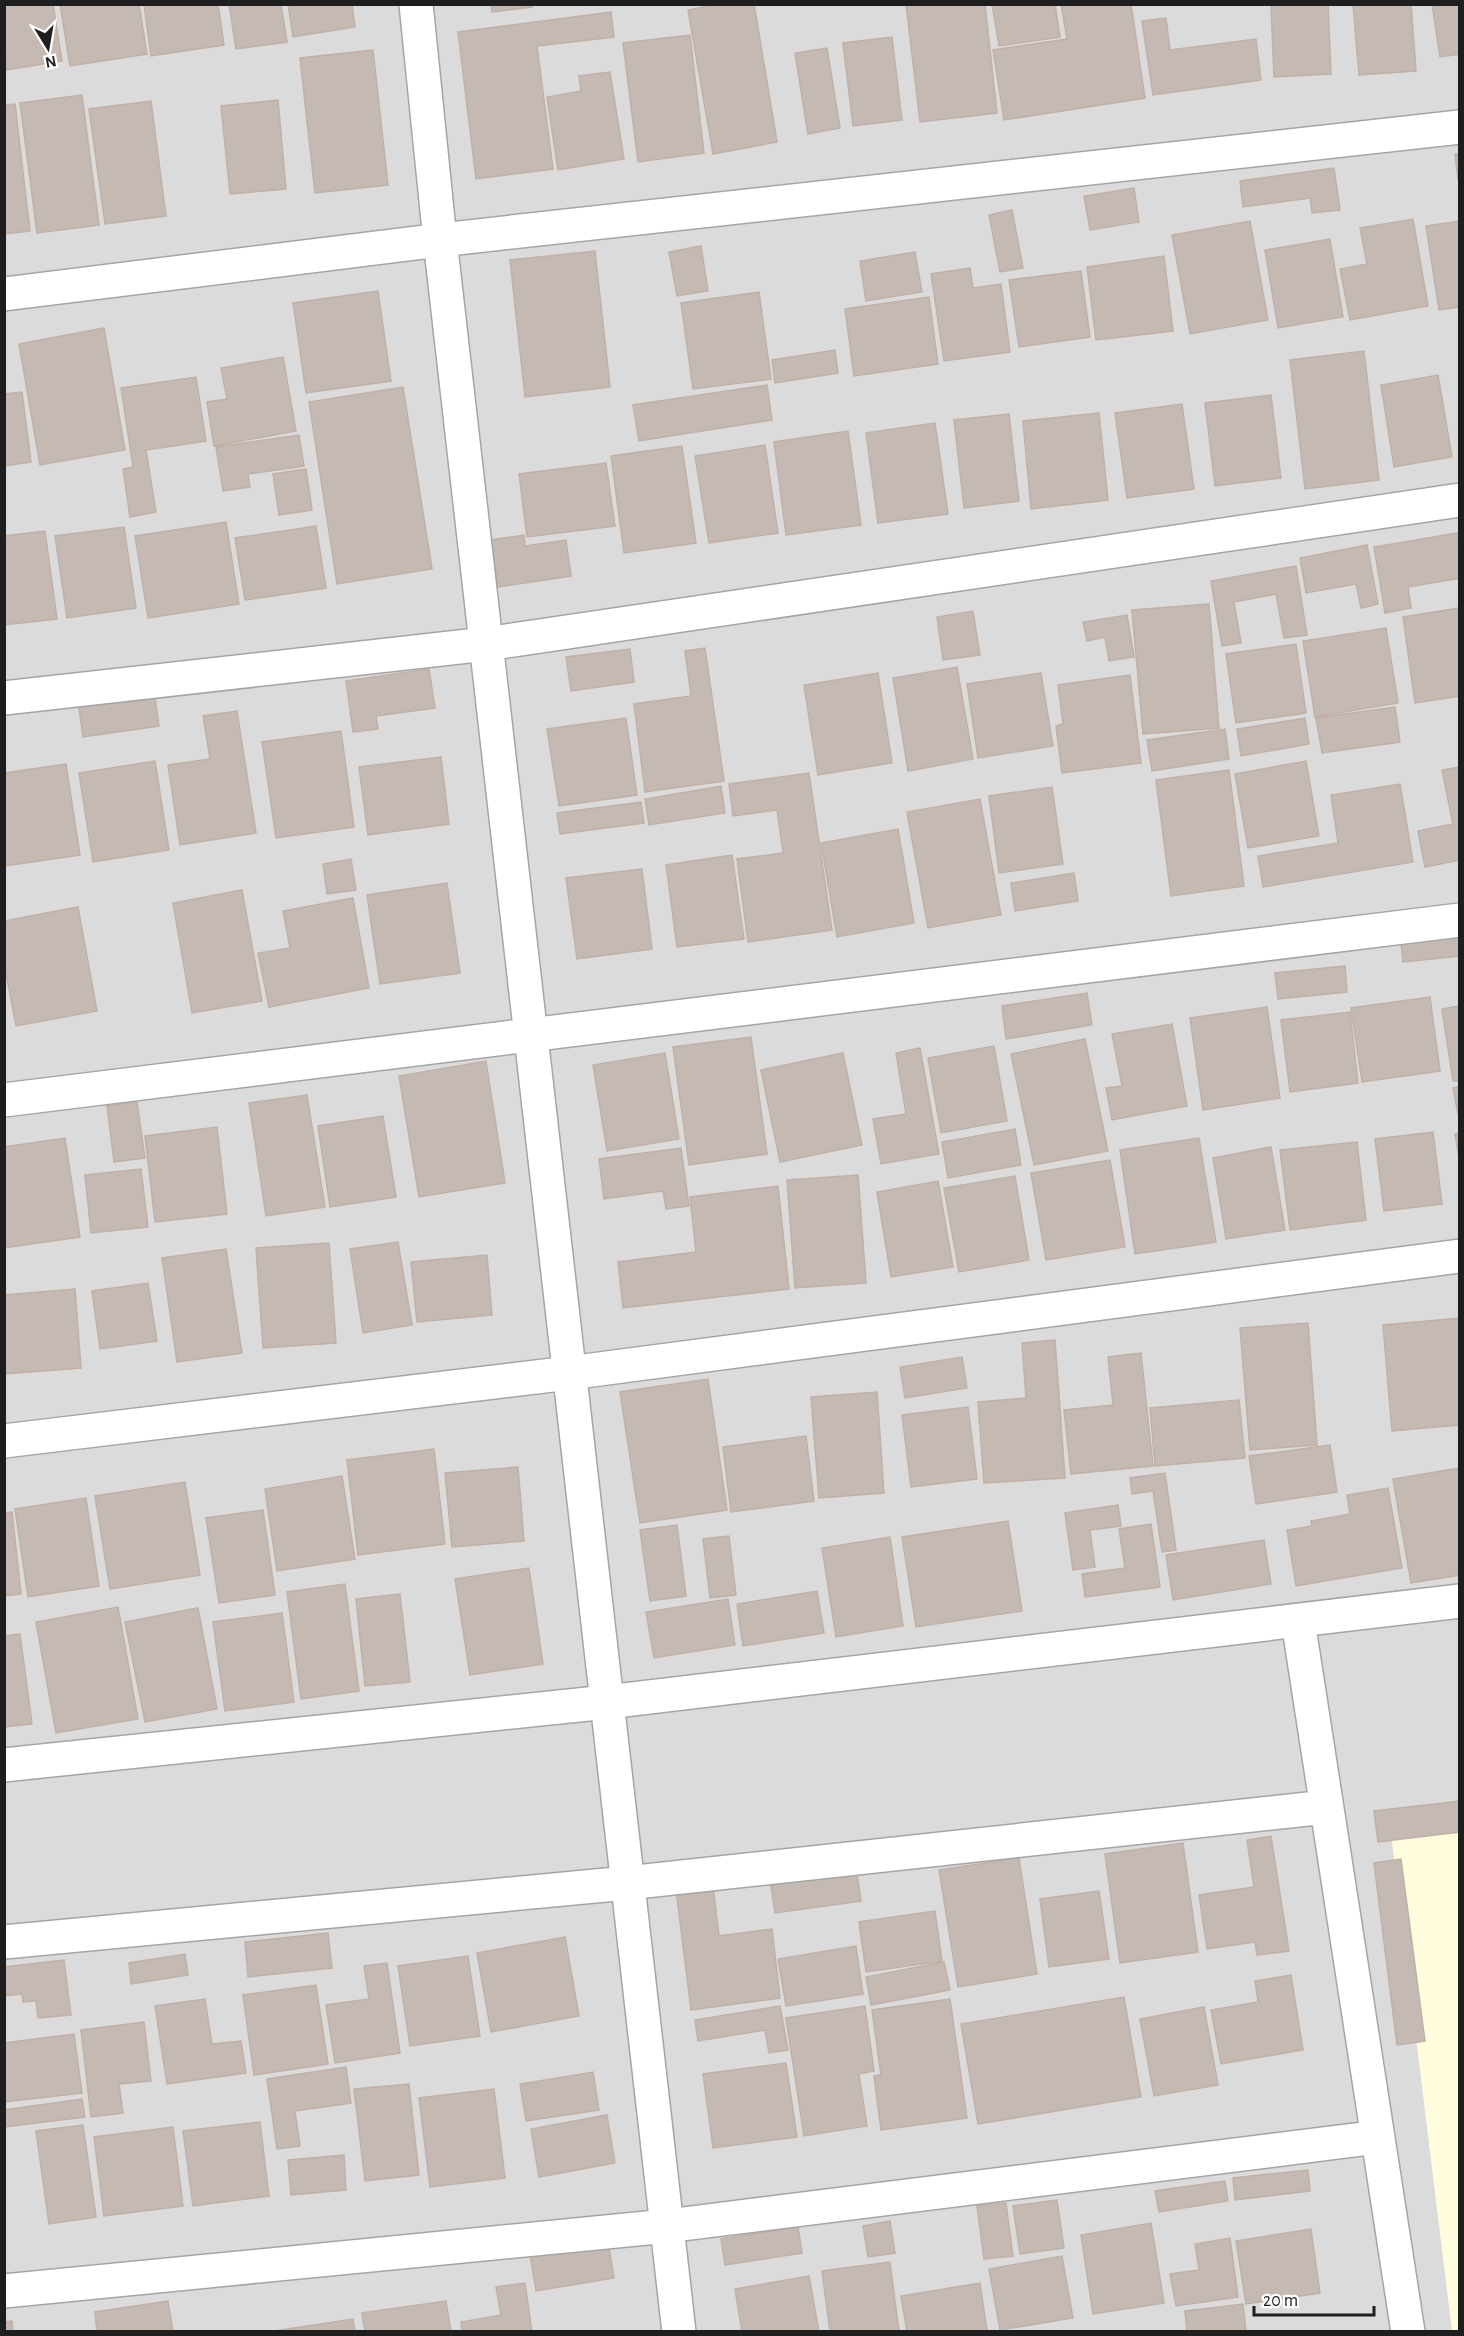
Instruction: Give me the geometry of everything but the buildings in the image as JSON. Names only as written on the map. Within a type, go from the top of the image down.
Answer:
[{"type":"street","points":[[416,4],[440,240],[679,2331]]},
{"type":"street","points":[[4,294],[440,240],[1460,127]]},
{"type":"street","points":[[4,698],[486,644],[1460,500]]},
{"type":"street","points":[[4,1100],[1460,920]]},
{"type":"street","points":[[4,1441],[569,1373],[1460,1256]]},
{"type":"street","points":[[4,1765],[607,1702],[1460,1601]]},
{"type":"street","points":[[1298,1621],[1407,2331]]},
{"type":"street","points":[[4,1942],[627,1883],[1326,1807]]},
{"type":"street","points":[[4,2291],[667,2226],[1378,2137]]},
{"type":"shaded area","points":[[5,5],[1459,5],[1459,2331],[5,2331]]},
{"type":"shaded area","points":[[1459,1809],[1459,2331],[1452,2331],[1389,1818]]}]
